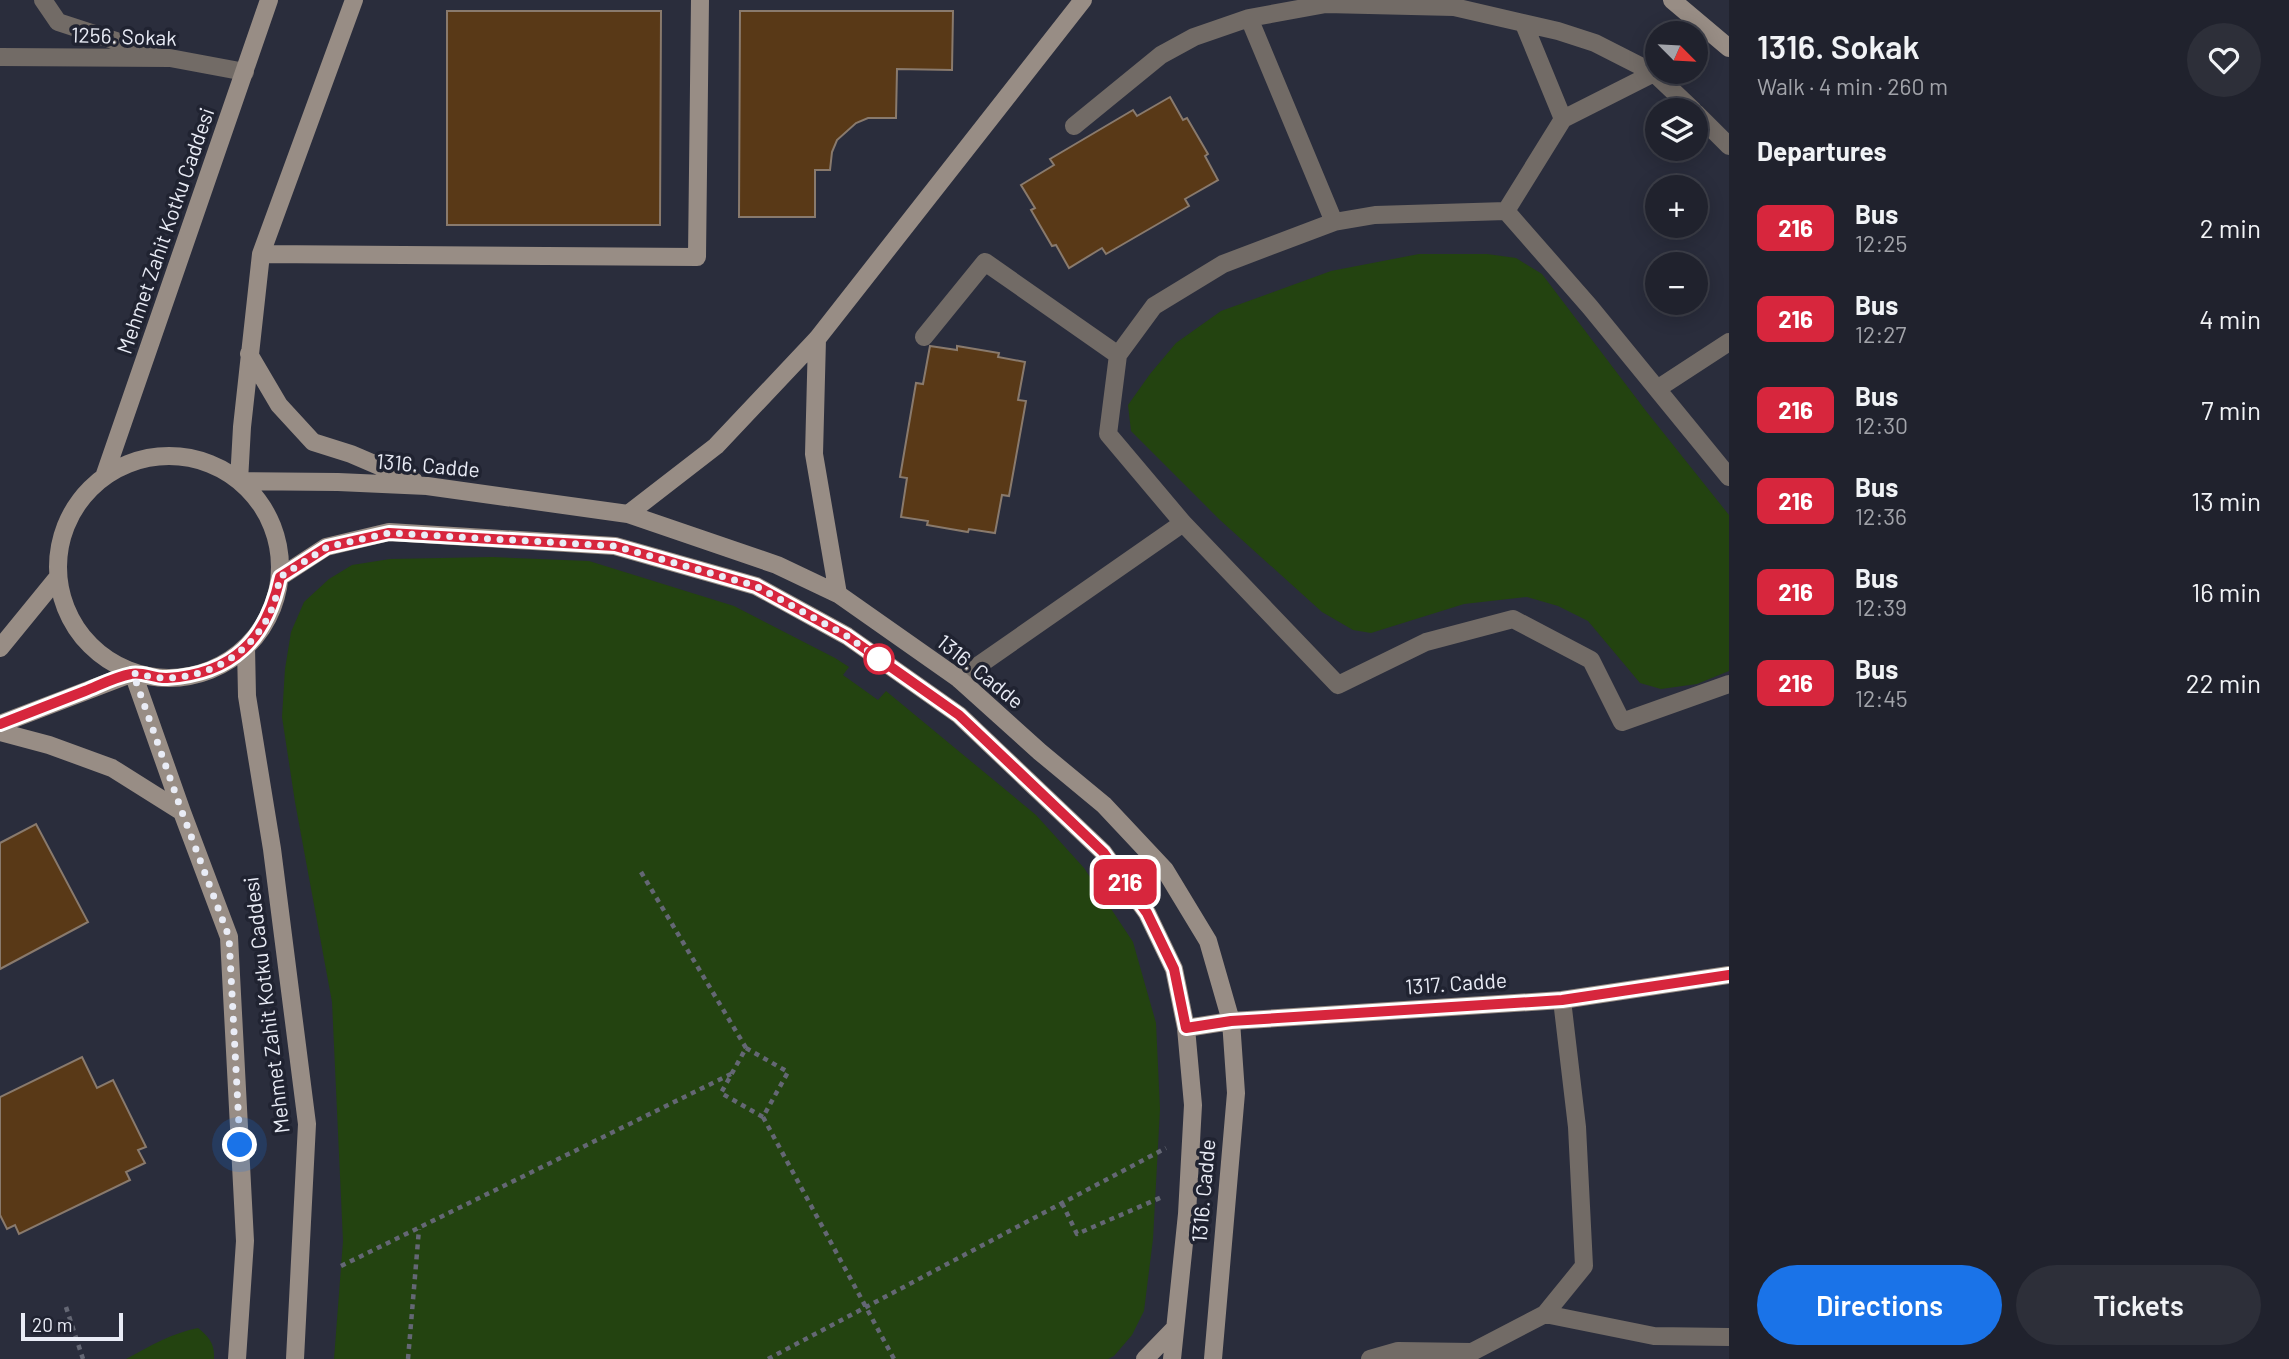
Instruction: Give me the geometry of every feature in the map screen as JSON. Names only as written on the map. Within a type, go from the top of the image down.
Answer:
[{"type":"street","points":[[43,0],[58,22],[170,58]]},
{"type":"street","name":"Mehmet Zahit Kotku Caddesi","points":[[104,477],[269,0]]},
{"type":"street","points":[[240,481],[242,426],[261,254],[354,0]]},
{"type":"street","points":[[261,254],[697,257],[700,0]]},
{"type":"street","points":[[628,514],[716,446],[817,339],[1083,0]]},
{"type":"street","points":[[1672,0],[1729,48]]},
{"type":"street","points":[[1074,126],[1161,55],[1194,37],[1249,18],[1326,4],[1454,6],[1558,31],[1595,43],[1645,68]]},
{"type":"street","points":[[1249,18],[1334,222]]},
{"type":"street","points":[[1524,24],[1563,119]]},
{"type":"street","name":"1256. Sokak","points":[[0,57],[170,58],[245,72]]},
{"type":"street","points":[[1506,211],[1563,119],[1645,78]]},
{"type":"street","points":[[1665,84],[1680,98]]},
{"type":"street","points":[[1708,126],[1729,146]]},
{"type":"street","points":[[1506,211],[1375,215],[1334,222],[1223,264],[1154,306],[1118,355],[1108,434],[1183,523],[1338,685],[1426,642],[1513,619],[1591,660],[1622,722],[1729,684]]},
{"type":"street","points":[[1506,211],[1590,307],[1729,477]]},
{"type":"street","points":[[924,337],[985,262],[1118,355]]},
{"type":"street","points":[[817,339],[814,454],[838,594]]},
{"type":"street","points":[[1657,389],[1729,342]]},
{"type":"street","points":[[249,354],[279,405],[313,442],[351,454],[427,486]]},
{"type":"street","points":[[173,456],[197,459],[220,467],[240,481],[258,500],[272,523],[279,550],[280,577],[275,603],[264,626],[246,647],[222,665],[194,676],[163,678],[133,673],[104,659],[82,637],[65,608],[58,578],[60,548],[68,521],[83,496],[104,477],[126,464],[173,456]]},
{"type":"street","name":"1316. Cadde","points":[[240,481],[427,486],[628,514],[777,565],[838,594],[959,679],[1104,805],[1165,870],[1208,941],[1231,1021],[1236,1093],[1213,1359]]},
{"type":"street","points":[[959,679],[1183,523]]},
{"type":"street","name":"1316. Cadde","points":[[280,577],[327,547],[389,533],[615,546],[756,586],[847,636],[959,715],[1103,852],[1147,913],[1174,969],[1186,1028],[1193,1105],[1189,1185],[1172,1359]]},
{"type":"street","points":[[0,648],[58,578]]},
{"type":"street","name":"Mehmet Zahit Kotku Caddesi","points":[[246,647],[247,696],[272,849],[307,1124],[295,1359]]},
{"type":"street","points":[[0,724],[133,673]]},
{"type":"street","name":"Mehmet Zahit Kotku Caddesi","points":[[133,673],[229,937],[245,1241],[237,1359]]},
{"type":"street","points":[[0,732],[49,745],[112,768],[182,812]]},
{"type":"street","name":"1317. Cadde","points":[[1186,1028],[1231,1021],[1562,1000],[1729,975]]},
{"type":"street","points":[[1370,1359],[1398,1351],[1470,1355],[1545,1314],[1584,1266],[1577,1127],[1562,1000]]},
{"type":"street","points":[[1545,1314],[1654,1336],[1729,1337]]},
{"type":"street","points":[[1145,1359],[1175,1328]]},
{"type":"path","points":[[641,872],[746,1048],[788,1072],[763,1116]]},
{"type":"path","points":[[746,1048],[721,1093],[763,1116],[894,1359]]},
{"type":"path","points":[[341,1266],[731,1074]]},
{"type":"path","points":[[768,1359],[1192,1134]]},
{"type":"path","points":[[1062,1203],[1077,1234],[1189,1185]]},
{"type":"path","points":[[408,1359],[419,1228]]},
{"type":"path","points":[[65,1307],[83,1359]]},
{"type":"green space","points":[[1419,254],[1487,254],[1516,258],[1542,274],[1729,515],[1729,671],[1697,684],[1661,689],[1640,683],[1588,621],[1558,606],[1527,597],[1464,604],[1371,633],[1353,630],[1322,612],[1220,520],[1131,431],[1128,405],[1150,374],[1176,343],[1221,311],[1331,271]]},
{"type":"green space","points":[[493,557],[589,561],[734,606],[835,658],[849,667],[843,675],[878,700],[886,691],[1036,815],[1084,868],[1133,942],[1156,1023],[1160,1109],[1153,1239],[1144,1311],[1132,1335],[1114,1356],[1108,1359],[334,1359],[343,1241],[332,1002],[282,717],[291,632],[304,602],[329,579],[352,565],[390,559]]},
{"type":"green space","points":[[198,1328],[210,1341],[214,1359],[126,1359],[170,1337]]},
{"type":"building","points":[[447,11],[661,11],[660,225],[447,225]]},
{"type":"building","points":[[740,11],[953,11],[952,70],[897,69],[896,118],[868,118],[856,123],[837,140],[832,152],[830,170],[815,170],[815,217],[739,217]]},
{"type":"building","points":[[1170,97],[1183,120],[1187,118],[1208,154],[1205,156],[1218,180],[1185,199],[1189,206],[1106,254],[1102,248],[1069,268],[1056,245],[1052,246],[1031,210],[1035,208],[1021,185],[1054,165],[1050,159],[1133,110],[1137,116]]},
{"type":"building","points":[[930,346],[957,350],[957,346],[999,353],[998,357],[1025,362],[1018,400],[1026,401],[1009,496],[1002,495],[995,533],[969,529],[968,532],[927,525],[928,521],[901,517],[907,478],[900,477],[916,383],[923,384]]},
{"type":"building","points":[[36,824],[88,922],[0,969],[0,843]]},
{"type":"building","points":[[82,1057],[97,1088],[113,1080],[146,1147],[138,1150],[145,1163],[126,1172],[130,1180],[19,1234],[15,1225],[7,1229],[0,1215],[0,1097]]},
{"type":"bus line","name":"216","points":[[0,724],[133,673],[163,678],[194,676],[222,665],[246,647],[264,626],[275,603],[280,577],[327,547],[389,533],[615,546],[756,586],[847,636],[959,715],[1103,852],[1147,913],[1174,969],[1186,1028],[1231,1021],[1562,1000],[1729,975]]},
{"type":"route","points":[[240,1145],[229,937],[133,673],[163,678],[194,676],[222,665],[246,647],[264,626],[275,603],[280,577],[327,547],[389,533],[615,546],[756,586],[847,636],[879,659]]}]
